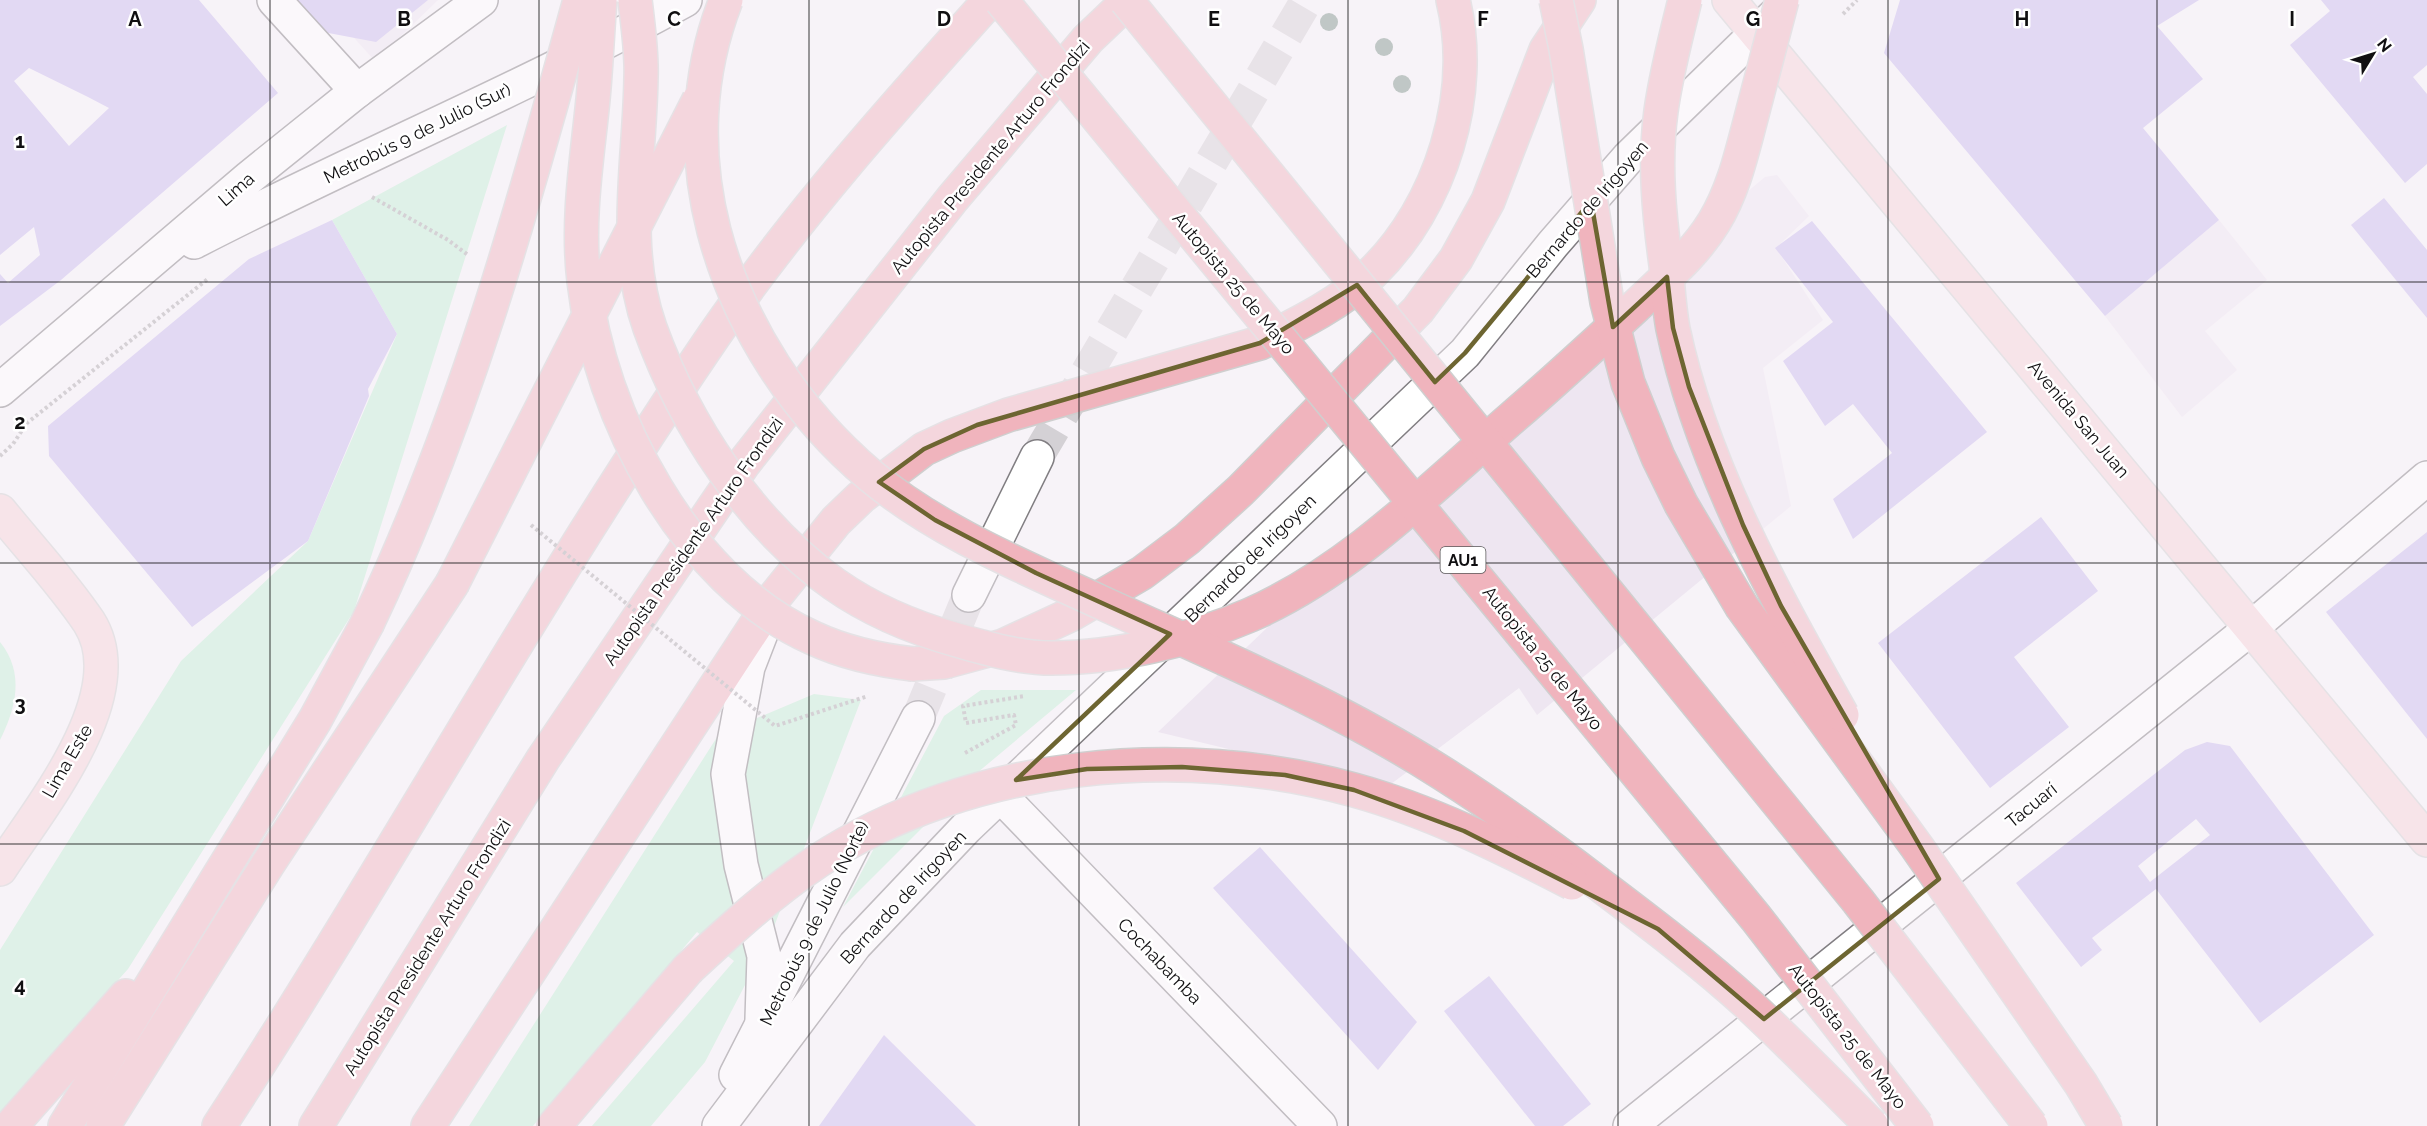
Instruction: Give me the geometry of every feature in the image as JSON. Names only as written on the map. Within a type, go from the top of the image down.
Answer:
[{"type":"highway","points":[[65,1126],[315,720],[367,624],[400,555],[434,473],[470,370],[520,214],[580,0]]},
{"type":"highway","points":[[600,0],[583,196],[584,282],[599,357],[627,432],[659,492],[678,520],[715,566],[738,588],[767,610],[811,637],[878,660],[913,664],[944,662],[1003,646],[1080,610],[1142,573],[1187,539],[1241,490],[1418,310],[1456,259],[1488,201],[1546,50],[1579,0]]},
{"type":"highway","points":[[635,0],[642,73],[634,233],[640,290],[649,324],[663,361],[714,457],[763,518],[791,547],[836,585],[861,601],[932,633],[990,650],[1048,658],[1104,654],[1194,634],[1250,615],[1283,598],[1321,576],[1397,518],[1557,379],[1689,256],[1717,217],[1738,165],[1782,0]]},
{"type":"highway","points":[[726,0],[711,50],[701,102],[710,216],[730,285],[760,346],[808,411],[847,453],[879,482],[935,520],[1036,573],[1281,684],[1380,736],[1489,804],[1658,929],[1745,1002],[1872,1126]]},
{"type":"highway","points":[[103,1126],[263,872],[452,584],[750,0]]},
{"type":"highway","points":[[222,1121],[552,587],[717,332],[830,181],[990,0]]},
{"type":"highway","name":"Autopista 25 de Mayo","points":[[1001,0],[1756,918],[1917,1126]]},
{"type":"highway","points":[[1128,0],[1858,901],[2031,1126]]},
{"type":"highway","name":"Autopista Presidente Arturo Frondizi","points":[[316,1126],[543,759],[744,463],[953,198],[1073,56],[1128,0]]},
{"type":"highway","points":[[428,1126],[773,599],[836,521],[861,497],[924,449],[969,429],[1008,415],[1260,343],[1303,321],[1370,275],[1388,256],[1405,233],[1427,195],[1443,158],[1457,97],[1460,57],[1458,20],[1453,0]]},
{"type":"highway","points":[[1556,0],[1568,60],[1607,302],[1628,383],[1658,457],[1681,504],[1742,608],[1917,847],[2082,1084],[2106,1126]]},
{"type":"highway","points":[[1685,0],[1661,111],[1658,187],[1659,220],[1673,328],[1683,367],[1711,451],[1781,606],[1917,847]]},
{"type":"highway","points":[[554,1126],[688,969],[751,910],[790,881],[838,849],[894,820],[994,785],[1054,773],[1137,765],[1227,768],[1285,775],[1354,790],[1464,831],[1524,859],[1658,929]]},
{"type":"highway","points":[[11,1126],[118,1006],[209,892]]},
{"type":"main road","name":"Avenida San Juan","points":[[1729,0],[1756,16],[2250,629],[2427,840]]},
{"type":"main road","name":"Lima Este","points":[[0,511],[90,624],[101,660],[100,683],[94,712],[82,741],[0,869]]},
{"type":"street","points":[[274,0],[357,92]]},
{"type":"street","name":"Lima","points":[[0,390],[250,177],[357,92],[481,0]]},
{"type":"street","name":"Metrobús 9 de Julio (Sur)","points":[[147,266],[267,204],[454,117],[685,0]]},
{"type":"street","name":"Bernardo de Irigoyen","points":[[719,1126],[855,945],[1000,795],[1465,353],[1553,244],[1756,16],[1792,0]]},
{"type":"street","points":[[969,595],[1037,457]]},
{"type":"street","name":"Tacuarí","points":[[1630,1126],[2250,629],[2427,478]]},
{"type":"street","points":[[761,1030],[764,956],[741,865],[728,774],[748,667],[773,599]]},
{"type":"street","name":"Metrobús 9 de Julio (Norte)","points":[[708,1126],[761,1030],[918,718]]},
{"type":"street","name":"Cochabamba","points":[[1000,795],[1320,1126]]},
{"type":"path","points":[[1843,14],[1857,0]]},
{"type":"path","points":[[371,196],[448,240]]},
{"type":"path","points":[[0,456],[14,444],[27,423],[214,275]]},
{"type":"path","points":[[531,525],[775,726],[873,694]]},
{"type":"path","points":[[957,758],[1016,725],[1014,715],[966,723],[963,706],[1027,696],[1026,689]]},
{"type":"highlighted area","points":[[1591,201],[1613,327],[1667,277],[1673,328],[1689,387],[1743,525],[1781,606],[1939,879],[1764,1019],[1658,929],[1464,831],[1354,790],[1285,775],[1182,767],[1087,769],[1016,780],[1170,634],[1036,573],[935,520],[879,482],[924,449],[977,425],[1260,343],[1357,285],[1435,382],[1465,353]]},
{"type":"shaded area","points":[[320,0],[438,0],[375,61]]},
{"type":"shaded area","points":[[1777,175],[1809,216],[1776,248],[1823,320],[1763,368],[1791,506],[1537,715],[1519,688],[1387,787],[1158,732],[1273,622],[1676,251],[1765,177]]},
{"type":"shaded area","points":[[2219,220],[2267,280],[2205,331],[2237,370],[2182,417],[2105,316]]},
{"type":"green space","points":[[507,125],[354,611],[128,969],[0,1113],[0,950],[181,661],[308,541],[397,334],[332,220]]},
{"type":"green space","points":[[0,642],[13,666],[15,691],[14,703],[0,740]]},
{"type":"green space","points":[[981,690],[1076,690],[977,773],[843,907],[944,716]]},
{"type":"green space","points":[[814,694],[861,700],[770,937],[705,1062],[651,1126],[592,1126],[734,961],[697,932],[533,1126],[469,1126],[719,734]]},
{"type":"building","points":[[0,0],[199,0],[278,93],[61,280],[0,326],[0,274],[8,283],[40,255],[34,227],[0,255]],"holes":[[[29,68],[109,108],[69,146],[14,81]]]},
{"type":"building","points":[[293,0],[428,0],[376,42],[318,31]]},
{"type":"building","points":[[1900,0],[2199,0],[2157,26],[2203,79],[2143,128],[2219,220],[2105,316],[1884,53]]},
{"type":"building","points":[[2321,0],[2427,0],[2427,65],[2413,77],[2427,94],[2427,164],[2405,183],[2290,45],[2330,11]]},
{"type":"building","points":[[2384,198],[2427,250],[2427,318],[2351,225]]},
{"type":"building","points":[[332,220],[397,334],[368,389],[369,396],[308,541],[192,627],[49,456],[48,426],[249,259]]},
{"type":"building","points":[[1812,221],[1987,432],[1853,539],[1833,499],[1892,453],[1853,404],[1825,426],[1783,361],[1833,322],[1775,248]]},
{"type":"building","points":[[2041,517],[2098,591],[2014,657],[2069,727],[1990,788],[1878,643]]},
{"type":"building","points":[[2427,532],[2427,739],[2326,612]]},
{"type":"building","points":[[2207,742],[2230,746],[2374,935],[2260,1023],[2156,889],[2092,938],[2102,950],[2081,967],[2016,883],[2185,750]],"holes":[[[2196,819],[2210,835],[2150,882],[2138,866]]]},
{"type":"building","points":[[1260,847],[1417,1022],[1378,1070],[1213,888]]},
{"type":"building","points":[[1489,976],[1591,1104],[1563,1126],[1535,1126],[1444,1011]]},
{"type":"building","points":[[884,1035],[976,1126],[819,1126]]},
{"type":"tunnel","points":[[1037,457],[1307,0]]},
{"type":"tunnel","points":[[918,718],[969,595]]}]
